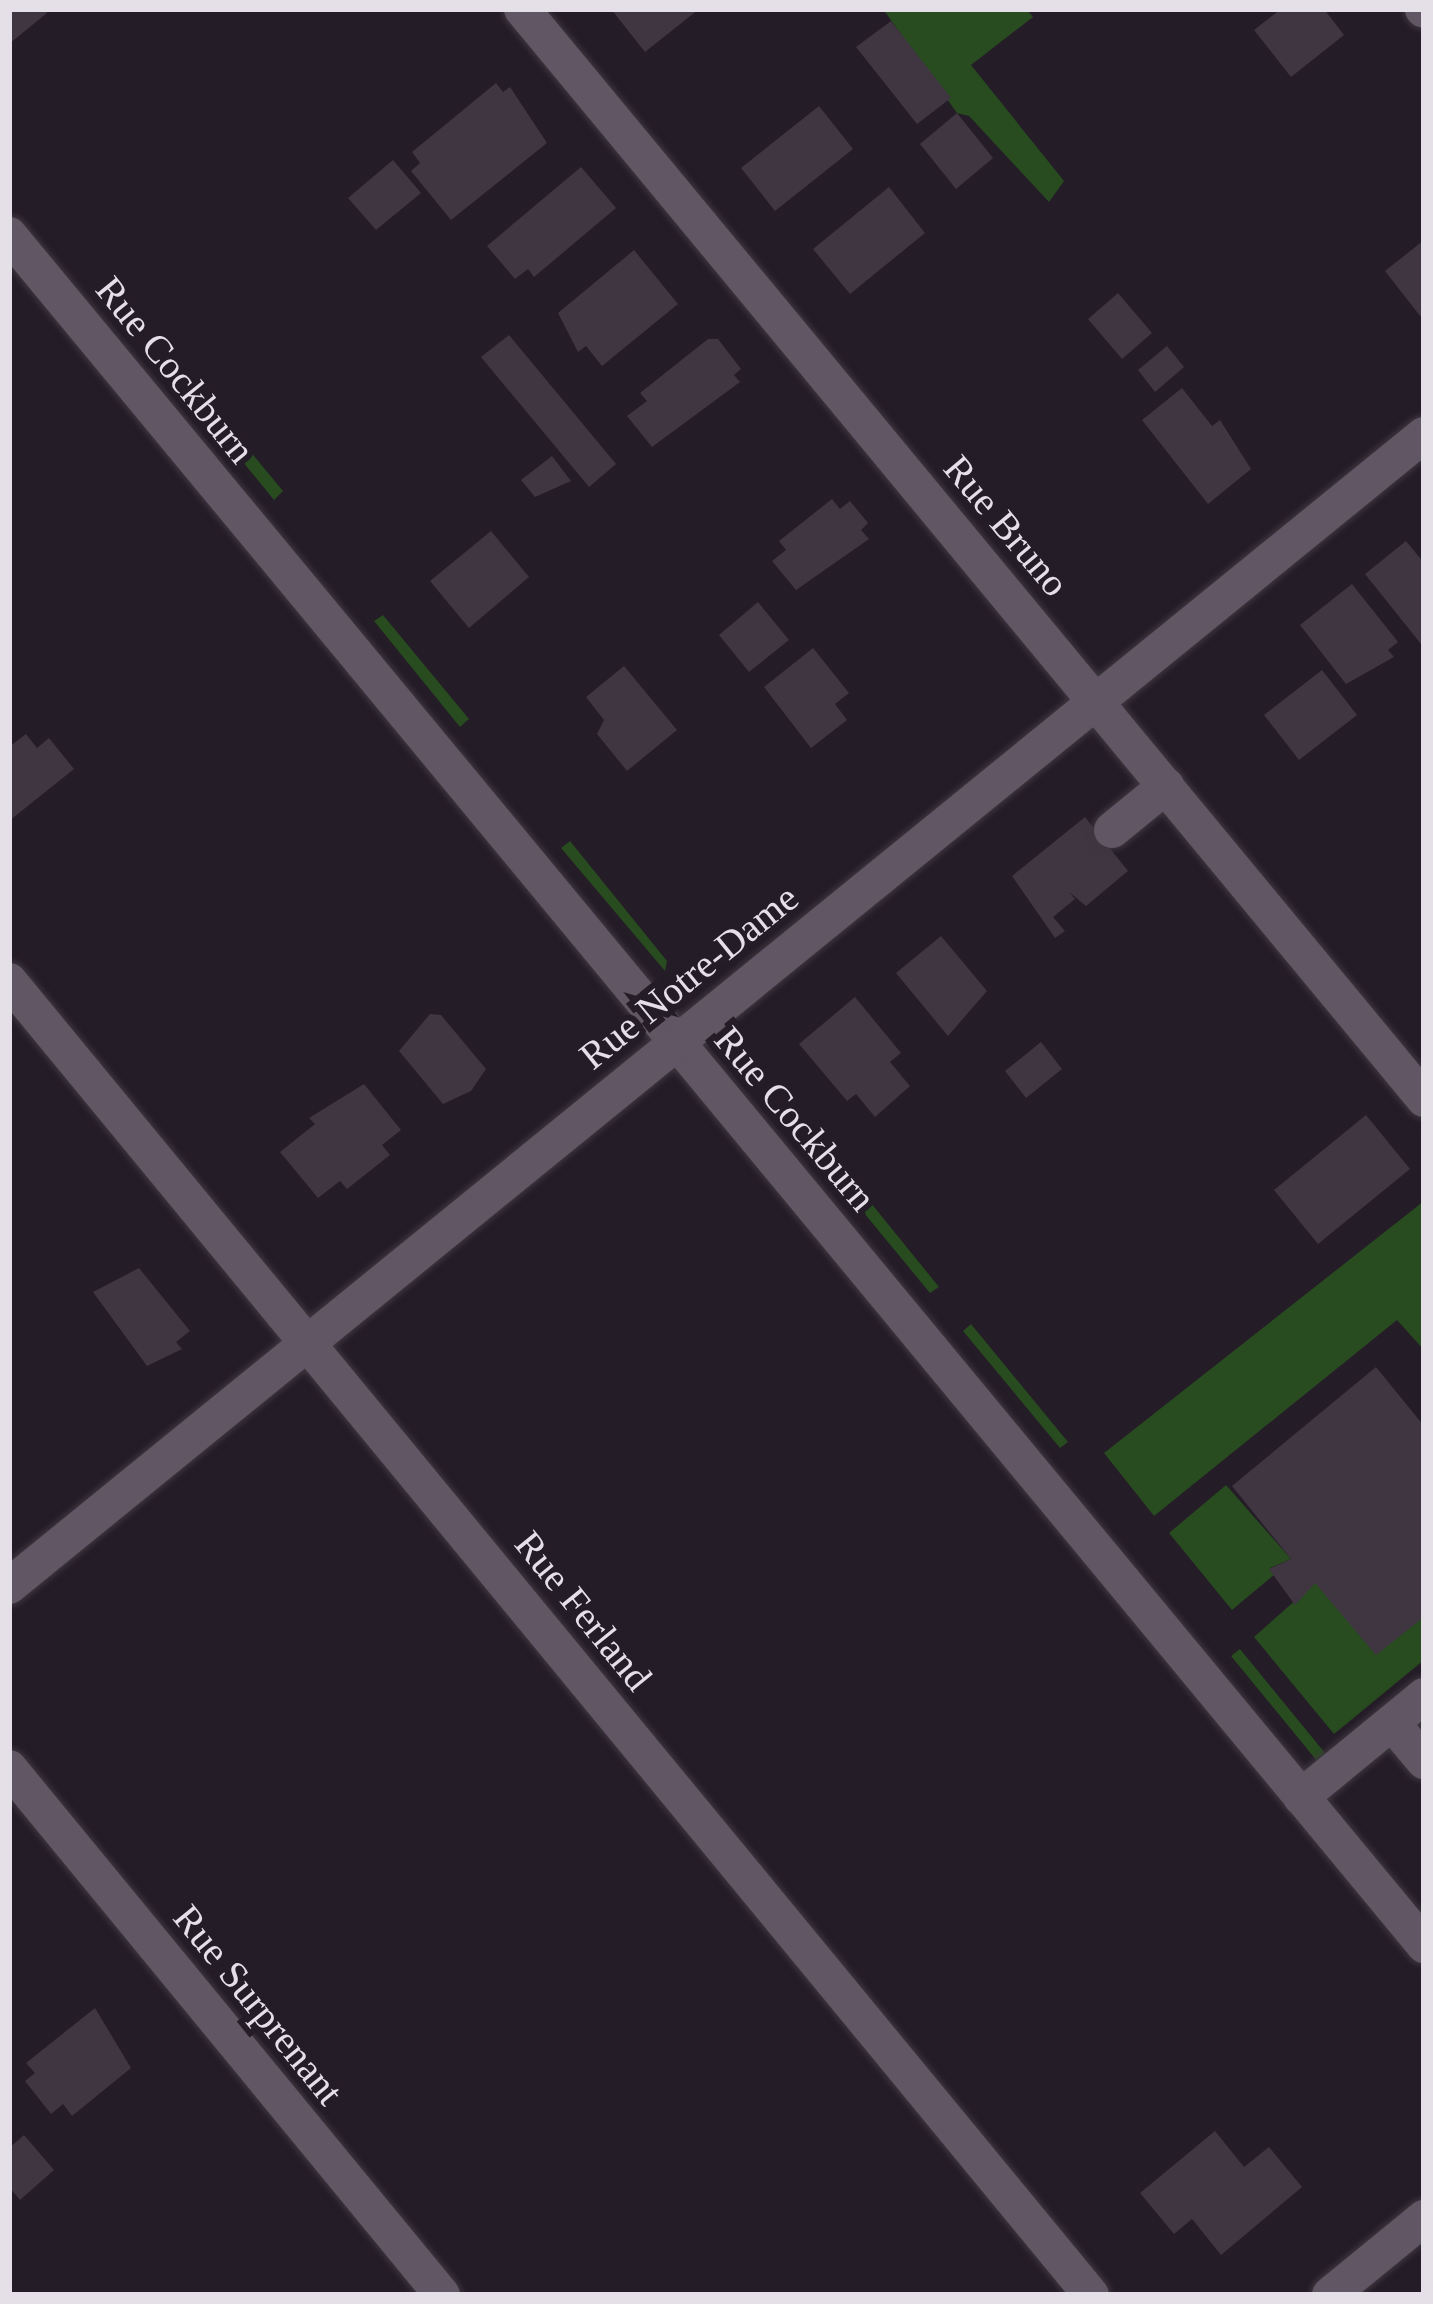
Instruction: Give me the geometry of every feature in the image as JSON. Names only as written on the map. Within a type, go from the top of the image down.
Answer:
[{"type":"street","name":"Rue Bruno","points":[[522,9],[1424,1099]]},
{"type":"street","name":"Rue Cockburn","points":[[9,235],[1424,1945]]},
{"type":"street","name":"Rue Notre-Dame","points":[[9,1586],[1094,698],[1424,435]]},
{"type":"street","points":[[1112,830],[1166,786]]},
{"type":"street","name":"Rue Ferland","points":[[9,981],[1091,2295]]},
{"type":"street","points":[[1301,1796],[1424,1696]]},
{"type":"street","points":[[1392,1723],[1424,1761]]},
{"type":"street","name":"Rue Surprenant","points":[[9,1768],[442,2295]]},
{"type":"street","points":[[1330,2295],[1424,2218]]},
{"type":"green space","points":[[883,9],[1026,9],[1033,17],[971,65],[1064,181],[1049,202],[969,116],[957,113]]},
{"type":"green space","points":[[185,373],[283,491],[274,500],[176,380]]},
{"type":"green space","points":[[383,615],[469,719],[460,727],[374,621]]},
{"type":"green space","points":[[570,841],[667,961],[665,971],[561,848]]},
{"type":"green space","points":[[845,1171],[939,1287],[930,1293],[836,1179]]},
{"type":"green space","points":[[1424,1201],[1424,1350],[1397,1320],[1154,1516],[1104,1453]]},
{"type":"green space","points":[[971,1324],[1068,1442],[1060,1448],[963,1331]]},
{"type":"green space","points":[[1226,1485],[1291,1559],[1270,1568],[1275,1574],[1232,1610],[1169,1533]]},
{"type":"green space","points":[[1315,1583],[1424,1617],[1424,1660],[1334,1734],[1254,1637]]},
{"type":"green space","points":[[1240,1649],[1325,1753],[1317,1761],[1231,1656]]},
{"type":"building","points":[[9,9],[44,9],[47,13],[9,44]]},
{"type":"building","points":[[611,9],[699,9],[645,52]]},
{"type":"building","points":[[1281,9],[1324,9],[1344,35],[1291,77],[1254,30]]},
{"type":"building","points":[[891,21],[951,98],[917,124],[856,47]]},
{"type":"building","points":[[496,83],[503,92],[510,87],[547,143],[451,220],[411,171],[420,163],[412,152]]},
{"type":"building","points":[[819,106],[853,149],[775,211],[741,168]]},
{"type":"building","points":[[957,113],[993,158],[956,189],[920,144]]},
{"type":"building","points":[[393,160],[421,193],[376,230],[348,198]]},
{"type":"building","points":[[581,167],[616,208],[534,277],[528,269],[515,279],[487,246]]},
{"type":"building","points":[[889,187],[925,233],[850,294],[813,249]]},
{"type":"building","points":[[1424,240],[1424,321],[1385,271]]},
{"type":"building","points":[[634,250],[678,304],[602,366],[586,346],[578,352],[558,313]]},
{"type":"building","points":[[1118,293],[1152,333],[1122,359],[1088,319]]},
{"type":"building","points":[[509,335],[616,464],[589,487],[481,357]]},
{"type":"building","points":[[708,339],[718,339],[741,369],[734,375],[740,382],[652,447],[627,416],[647,401],[640,393]]},
{"type":"building","points":[[1167,346],[1184,367],[1155,392],[1138,370]]},
{"type":"building","points":[[1182,388],[1212,426],[1220,420],[1251,469],[1208,504],[1142,420]]},
{"type":"building","points":[[552,456],[571,481],[535,497],[521,480]]},
{"type":"building","points":[[832,499],[840,509],[850,501],[868,523],[861,530],[869,539],[796,590],[772,561],[786,550],[779,541]]},
{"type":"building","points":[[491,531],[529,577],[469,628],[430,581]]},
{"type":"building","points":[[1406,541],[1424,563],[1421,644],[1365,574]]},
{"type":"building","points":[[1352,584],[1398,642],[1388,650],[1394,657],[1346,684],[1300,625]]},
{"type":"building","points":[[758,602],[789,640],[749,672],[719,635]]},
{"type":"building","points":[[813,648],[849,693],[835,704],[847,720],[811,748],[764,687]]},
{"type":"building","points":[[624,666],[677,730],[627,771],[597,734],[604,720],[586,697]]},
{"type":"building","points":[[1322,670],[1357,715],[1299,760],[1264,715]]},
{"type":"building","points":[[26,734],[37,748],[49,738],[74,769],[9,821],[9,747]]},
{"type":"building","points":[[1085,817],[1128,871],[1086,906],[1069,892],[1075,899],[1053,917],[1065,931],[1055,938],[1012,876]]},
{"type":"building","points":[[941,936],[987,991],[948,1036],[896,973]]},
{"type":"building","points":[[855,997],[901,1053],[890,1062],[910,1086],[875,1117],[856,1094],[847,1101],[799,1044]]},
{"type":"building","points":[[430,1014],[441,1015],[486,1069],[471,1091],[443,1104],[399,1051]]},
{"type":"building","points":[[1041,1042],[1062,1069],[1026,1098],[1005,1071]]},
{"type":"building","points":[[364,1084],[401,1130],[382,1145],[390,1155],[347,1189],[340,1181],[318,1198],[280,1152],[315,1124],[309,1118]]},
{"type":"building","points":[[1366,1115],[1410,1169],[1318,1244],[1274,1190]]},
{"type":"building","points":[[139,1268],[190,1331],[176,1342],[182,1349],[147,1366],[93,1292]]},
{"type":"building","points":[[1376,1367],[1424,1426],[1424,1617],[1376,1655],[1315,1583],[1295,1605],[1269,1569],[1291,1559],[1232,1486]]},
{"type":"building","points":[[95,2008],[131,2068],[72,2116],[63,2104],[51,2114],[25,2081],[35,2073],[26,2063]]},
{"type":"building","points":[[1215,2131],[1244,2167],[1269,2147],[1302,2187],[1221,2255],[1192,2219],[1174,2234],[1140,2193]]},
{"type":"building","points":[[24,2135],[54,2170],[20,2200],[9,2187],[9,2148]]}]
